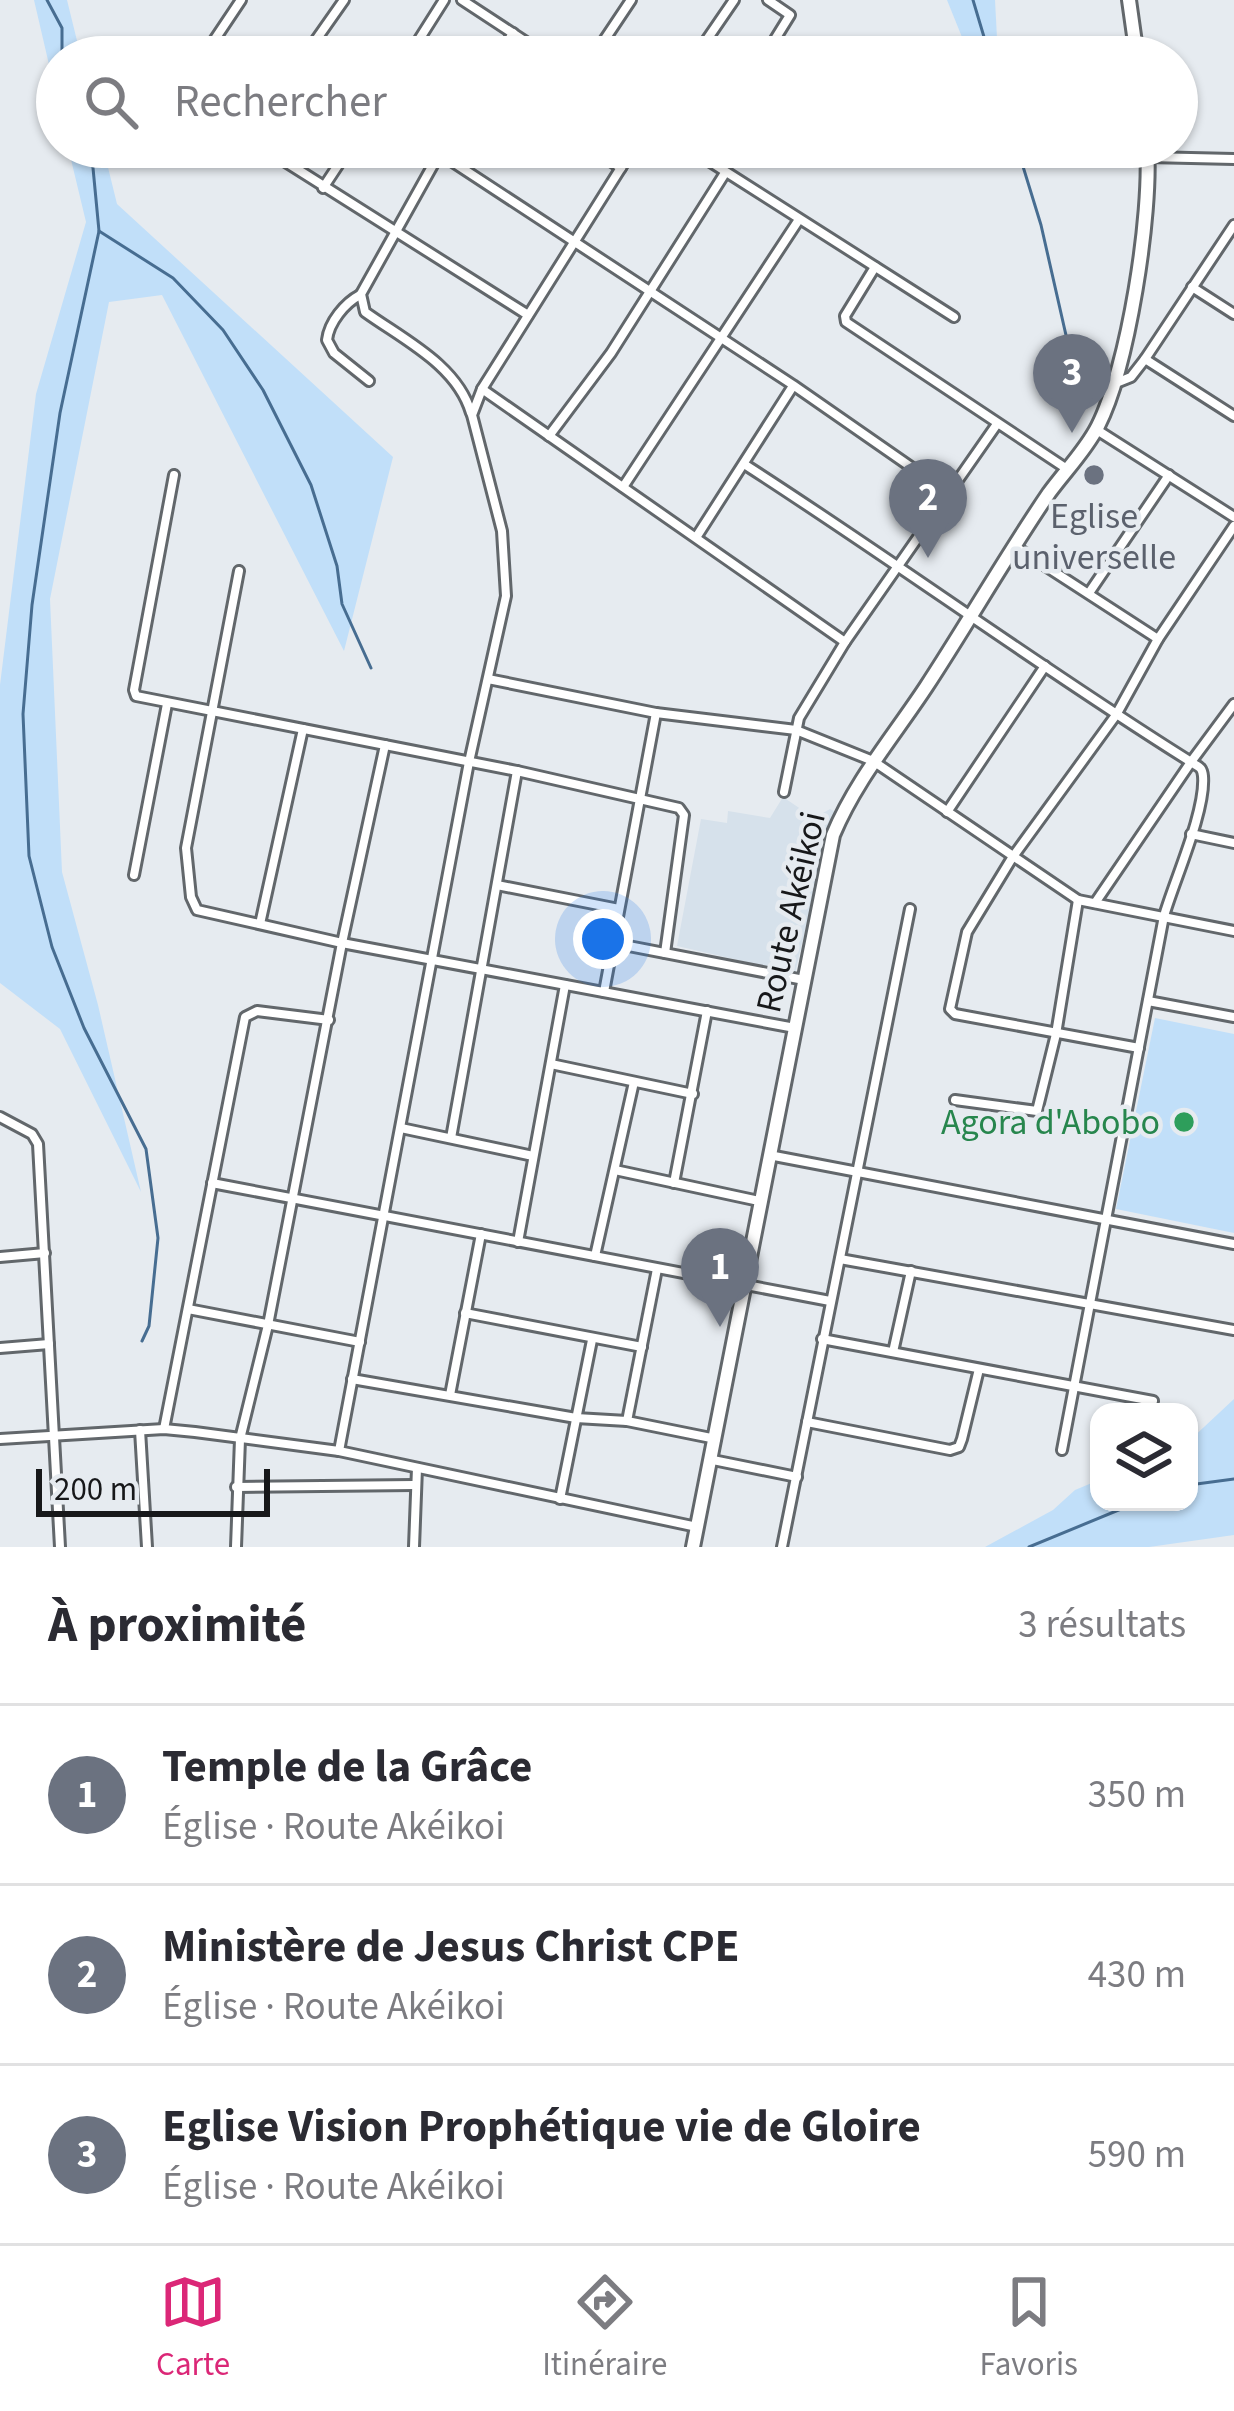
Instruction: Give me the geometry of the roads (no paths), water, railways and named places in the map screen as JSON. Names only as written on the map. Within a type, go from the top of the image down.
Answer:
[{"type":"street","points":[[217,36],[242,0]]},
{"type":"street","points":[[319,36],[344,0]]},
{"type":"street","points":[[421,36],[444,0]]},
{"type":"street","points":[[462,0],[518,36]]},
{"type":"street","points":[[709,36],[734,0]]},
{"type":"street","points":[[768,0],[790,15],[777,36]]},
{"type":"street","points":[[1129,0],[1134,36]]},
{"type":"street","points":[[605,36],[625,2]]},
{"type":"street","points":[[1198,156],[1234,159]]},
{"type":"street","points":[[293,168],[528,315]]},
{"type":"street","points":[[323,188],[336,168]]},
{"type":"street","points":[[369,381],[334,353],[327,340],[330,327],[350,300],[361,294],[432,168]]},
{"type":"street","points":[[467,168],[946,493]]},
{"type":"street","points":[[472,415],[482,389],[621,168]]},
{"type":"street","points":[[718,168],[954,317]]},
{"type":"street","name":"Route Akéikoi","points":[[693,1547],[833,835],[856,784],[1096,430],[1116,383],[1146,206],[1147,168]]},
{"type":"street","points":[[550,436],[584,393],[725,173]]},
{"type":"street","points":[[623,487],[798,221]]},
{"type":"street","points":[[1116,383],[1131,376],[1145,359],[1234,225]]},
{"type":"street","points":[[875,267],[845,316],[846,322],[1067,469]]},
{"type":"street","points":[[1192,287],[1234,314]]},
{"type":"street","points":[[338,1451],[469,762],[506,596],[506,554],[465,391],[442,367],[365,312],[361,294]]},
{"type":"street","points":[[1145,359],[1234,416]]},
{"type":"street","points":[[697,536],[794,386]]},
{"type":"street","points":[[482,389],[845,642]]},
{"type":"street","points":[[784,792],[796,730],[845,642],[997,424]]},
{"type":"street","points":[[1096,430],[1234,517]]},
{"type":"street","points":[[744,464],[900,564],[1191,762],[1203,775],[1191,835],[1164,916],[1062,1450]]},
{"type":"street","points":[[175,475],[134,690],[142,700],[517,771],[680,808],[684,815],[665,953]]},
{"type":"street","points":[[1089,593],[1169,476]]},
{"type":"street","points":[[1138,1048],[955,1014],[950,1009],[964,938],[1012,858],[1116,715],[1158,639],[1234,526]]},
{"type":"street","points":[[1016,547],[1158,639]]},
{"type":"street","points":[[239,571],[186,848],[196,910],[342,944],[795,1028]]},
{"type":"street","points":[[947,812],[1045,666]]},
{"type":"street","points":[[488,679],[656,713],[796,730],[873,761],[1078,900],[1234,931]]},
{"type":"street","points":[[134,875],[167,704]]},
{"type":"street","points":[[1095,904],[1234,704]]},
{"type":"street","points":[[604,992],[656,713]]},
{"type":"street","points":[[260,925],[303,729]]},
{"type":"street","points":[[236,1547],[240,1439],[295,1199],[385,746]]},
{"type":"street","points":[[451,1138],[517,771]]},
{"type":"street","points":[[1191,835],[1234,843]]},
{"type":"street","points":[[497,885],[619,909]]},
{"type":"street","points":[[955,1100],[1035,1112],[1056,1034],[1078,900]]},
{"type":"street","points":[[782,1547],[910,910]]},
{"type":"street","points":[[613,943],[804,980]]},
{"type":"street","points":[[518,1242],[565,985]]},
{"type":"street","points":[[1148,1000],[1234,1017]]},
{"type":"street","points":[[164,1429],[245,1017],[256,1011],[328,1020]]},
{"type":"street","points":[[674,1183],[707,1011]]},
{"type":"street","points":[[550,1064],[693,1094]]},
{"type":"street","points":[[596,1256],[634,1082]]},
{"type":"street","points":[[0,1117],[32,1135],[38,1144],[60,1547]]},
{"type":"street","points":[[401,1128],[533,1156]]},
{"type":"street","points":[[768,1155],[1234,1244]]},
{"type":"street","points":[[615,1170],[759,1201]]},
{"type":"street","points":[[212,1183],[830,1300]]},
{"type":"street","points":[[450,1395],[481,1234]]},
{"type":"street","points":[[0,1257],[45,1253]]},
{"type":"street","points":[[840,1259],[1234,1330]]},
{"type":"street","points":[[628,1421],[657,1269]]},
{"type":"street","points":[[893,1352],[911,1271]]},
{"type":"street","points":[[188,1310],[360,1342]]},
{"type":"street","points":[[465,1313],[642,1347]]},
{"type":"street","points":[[560,1498],[592,1340]]},
{"type":"street","points":[[822,1340],[1153,1401]]},
{"type":"street","points":[[0,1348],[49,1344]]},
{"type":"street","points":[[808,1422],[950,1450],[959,1447],[962,1439],[979,1369]]},
{"type":"street","points":[[352,1379],[716,1439]]},
{"type":"street","points":[[0,1439],[164,1429],[338,1451],[699,1527]]},
{"type":"street","points":[[140,1430],[147,1547]]},
{"type":"street","points":[[713,1460],[797,1477]]},
{"type":"street","points":[[415,1547],[417,1468]]},
{"type":"street","points":[[236,1487],[414,1485]]},
{"type":"waterway","points":[[47,0],[62,36]]},
{"type":"waterway","points":[[973,0],[984,36]]},
{"type":"waterway","points":[[93,168],[99,231],[60,413],[32,605],[23,714],[29,856],[52,947],[84,1028],[146,1149],[158,1238],[149,1326],[142,1341]]},
{"type":"waterway","points":[[1023,168],[1068,344]]},
{"type":"waterway","points":[[99,231],[173,278],[223,330],[263,390],[311,485],[337,566],[342,604],[371,668]]},
{"type":"waterway","points":[[1198,1484],[1234,1479]]},
{"type":"waterway","points":[[1029,1547],[1116,1511]]},
{"type":"place","name":"Eglise Vision Prophétique vie de Gloire","points":[[1072,433]]},
{"type":"place","name":"Eglise universelle","points":[[1094,475]]},
{"type":"place","name":"Ministère de Jesus Christ CPE","points":[[928,558]]},
{"type":"place","name":"Agora d'Abobo","points":[[1184,1122]]},
{"type":"place","name":"Temple de la Grâce","points":[[720,1327]]}]
